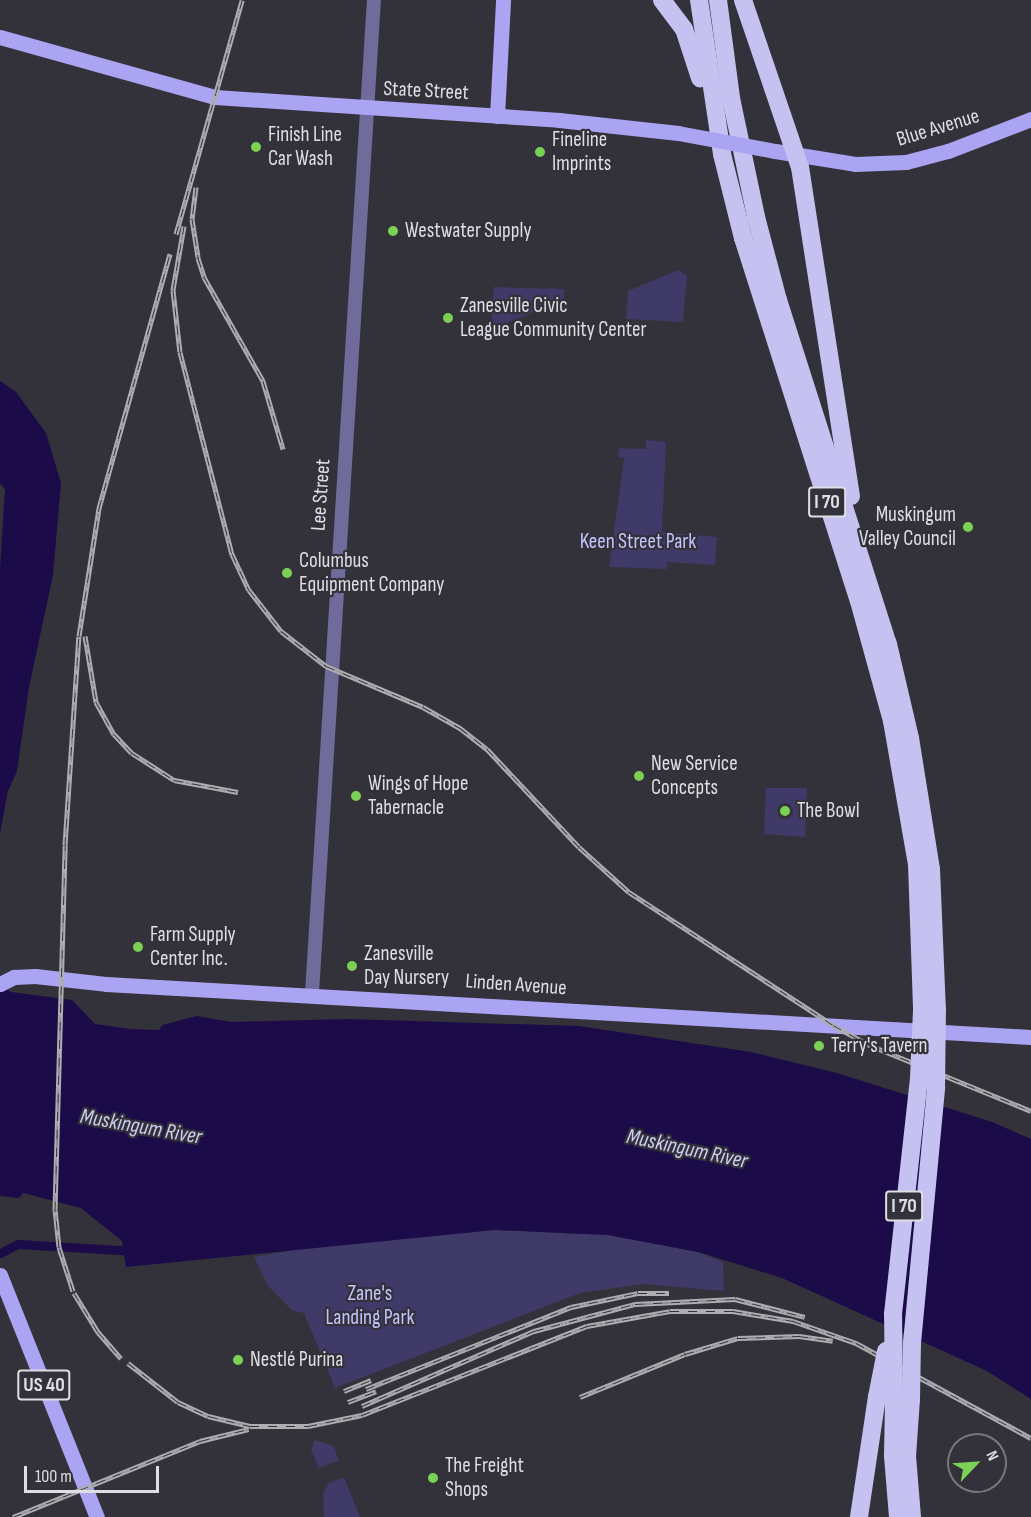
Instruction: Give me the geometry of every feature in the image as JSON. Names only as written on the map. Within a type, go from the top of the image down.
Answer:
[{"type":"highway","points":[[662,0],[684,29],[693,50],[722,154]]},
{"type":"highway","name":"I 70","points":[[699,0],[722,154],[743,238],[855,590],[892,721],[917,864],[936,1087],[912,1344],[894,1400],[908,1456],[912,1517]]},
{"type":"highway","name":"I 70","points":[[718,0],[731,98],[756,217],[778,300],[888,644],[923,804],[936,934],[893,1314],[892,1456],[898,1517]]},
{"type":"highway","points":[[743,0],[800,167],[861,557]]},
{"type":"highway","points":[[859,1517],[894,1400]]},
{"type":"main road","points":[[497,116],[503,0]]},
{"type":"main road","name":"State Street","points":[[0,37],[214,97],[497,116],[678,134],[855,164]]},
{"type":"main road","name":"Blue Avenue","points":[[855,164],[906,162],[937,155],[1031,119]]},
{"type":"main road","name":"Linden Avenue","points":[[2,982],[35,976],[106,984],[312,993],[1031,1037]]},
{"type":"main road","name":"US 40","points":[[0,1275],[96,1517]]},
{"type":"street","name":"Lee Street","points":[[312,993],[374,0]]},
{"type":"green space","points":[[678,270],[687,275],[683,322],[626,319],[628,291]]},
{"type":"green space","points":[[494,287],[564,289],[564,300],[491,329]]},
{"type":"green space","name":"Keen Street Park","points":[[646,440],[666,442],[662,532],[717,537],[715,565],[667,562],[667,569],[609,567],[624,458],[618,457],[619,448],[646,449]]},
{"type":"green space","name":"The Bowl","points":[[766,788],[807,788],[805,837],[764,834]]},
{"type":"green space","name":"Zane's Landing Park","points":[[494,1230],[608,1235],[698,1252],[723,1262],[724,1291],[643,1284],[580,1293],[335,1388],[304,1313],[293,1311],[268,1286],[254,1257],[310,1247]]},
{"type":"green space","points":[[315,1440],[333,1446],[339,1460],[319,1468],[311,1450]]},
{"type":"green space","points":[[344,1477],[360,1517],[324,1517],[323,1494],[329,1483]]},
{"type":"water","points":[[0,381],[16,392],[46,433],[61,483],[53,575],[29,687],[17,771],[8,791],[0,833],[0,568],[5,490],[0,483]]},
{"type":"water","points":[[0,984],[11,992],[72,1000],[95,1024],[130,1029],[159,1030],[162,1025],[197,1016],[231,1022],[348,1019],[579,1026],[751,1052],[837,1073],[992,1122],[1031,1139],[1031,1399],[987,1371],[782,1278],[698,1252],[608,1235],[494,1230],[126,1267],[122,1241],[81,1208],[23,1193],[19,1198],[0,1196]]},
{"type":"waterway","name":"Muskingum River","points":[[0,1253],[18,1244],[136,1251]]},
{"type":"railway","points":[[176,234],[242,0]]},
{"type":"railway","points":[[196,187],[192,219],[198,258],[204,277],[263,381],[283,449]]},
{"type":"railway","points":[[184,226],[173,290],[180,352],[232,554],[249,590],[281,631],[326,666],[423,707],[460,728],[487,749],[579,847],[629,892],[833,1025],[867,1044],[1031,1111]]},
{"type":"railway","points":[[73,1291],[59,1247],[55,1210],[65,845],[79,636],[99,508],[170,254]]},
{"type":"railway","points":[[85,636],[96,702],[114,734],[132,753],[174,780],[238,792]]},
{"type":"railway","points":[[74,1293],[98,1332],[121,1358]]},
{"type":"railway","points":[[366,1389],[571,1307],[638,1293],[669,1293]]},
{"type":"railway","points":[[362,1406],[534,1331],[635,1304],[735,1299],[805,1317]]},
{"type":"railway","points":[[128,1363],[178,1402],[208,1416],[250,1426],[308,1426],[362,1415],[587,1326],[670,1311],[733,1311],[793,1321],[856,1343],[1031,1438]]},
{"type":"railway","points":[[580,1397],[685,1354],[738,1338],[799,1336],[833,1341]]},
{"type":"railway","points":[[344,1391],[371,1380]]},
{"type":"railway","points":[[348,1402],[376,1391]]},
{"type":"railway","points":[[13,1517],[200,1441],[249,1429]]},
{"type":"place","name":"Finish Line Car Wash","points":[[256,147]]},
{"type":"place","name":"Fineline Imprints","points":[[540,152]]},
{"type":"place","name":"Westwater Supply","points":[[393,231]]},
{"type":"place","name":"Zanesville Civic League Community Center","points":[[448,318]]},
{"type":"place","name":"Muskingum Valley Council","points":[[968,527]]},
{"type":"place","name":"Columbus Equipment Company","points":[[287,573]]},
{"type":"place","name":"New Service Concepts","points":[[639,776]]},
{"type":"place","name":"Wings of Hope Tabernacle","points":[[356,796]]},
{"type":"place","name":"The Bowl","points":[[785,811]]},
{"type":"place","name":"Farm Supply Center Inc.","points":[[138,947]]},
{"type":"place","name":"Zanesville Day Nursery","points":[[352,966]]},
{"type":"place","name":"Terry's Tavern","points":[[819,1046]]},
{"type":"place","name":"Nestlé Purina","points":[[238,1360]]},
{"type":"place","name":"The Freight Shops","points":[[433,1478]]}]
